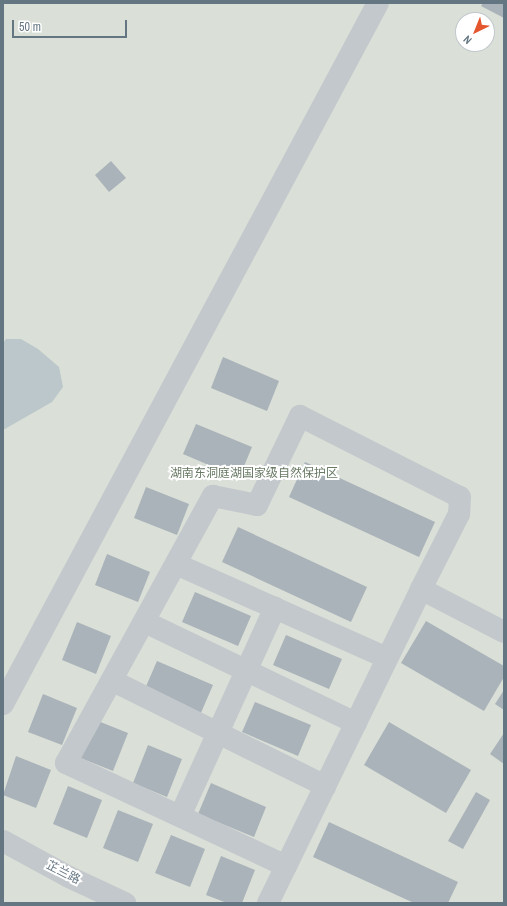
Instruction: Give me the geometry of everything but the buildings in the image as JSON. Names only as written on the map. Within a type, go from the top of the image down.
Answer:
[{"type":"street","points":[[3,704],[378,3]]},
{"type":"street","points":[[268,903],[459,514],[460,497],[300,416],[256,505],[213,496],[113,681],[66,763],[286,866]]},
{"type":"street","points":[[176,564],[387,658]]},
{"type":"street","points":[[421,589],[504,632]]},
{"type":"street","points":[[180,816],[275,608]]},
{"type":"street","points":[[145,622],[356,723]]},
{"type":"street","points":[[113,681],[325,786]]},
{"type":"street","name":"芷兰路","points":[[3,841],[69,877],[125,903]]},
{"type":"green space","name":"湖南东洞庭湖国家级自然保护区","points":[[3,3],[504,3],[504,903],[3,903]]},
{"type":"shaded area","points":[[6,339],[21,339],[38,349],[59,367],[63,387],[52,402],[3,430],[3,343]]}]
